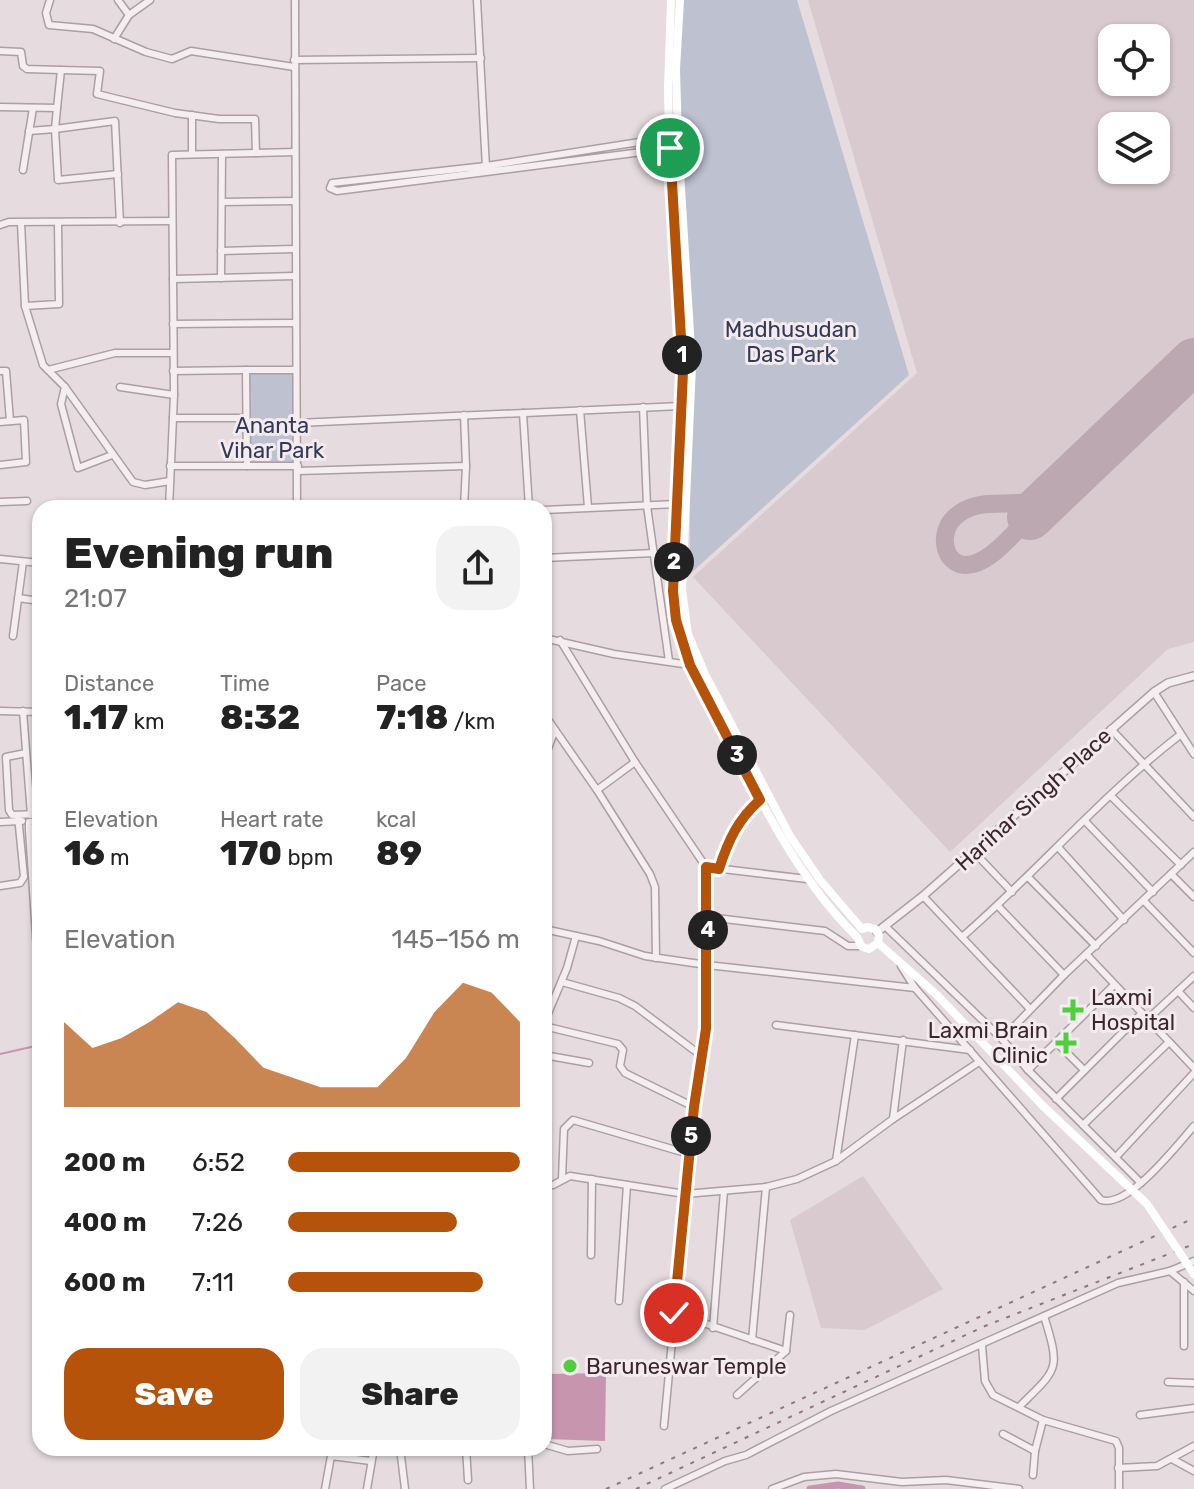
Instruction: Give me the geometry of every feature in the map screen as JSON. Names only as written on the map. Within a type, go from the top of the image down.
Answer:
[{"type":"main road","points":[[671,0],[668,73],[692,365],[682,590],[688,634],[705,674],[790,836],[859,937]]},
{"type":"main road","points":[[673,137],[680,0]]},
{"type":"main road","points":[[674,148],[682,340],[673,591],[676,620],[690,665],[760,800],[807,879],[869,949],[878,943],[881,929],[871,928],[859,937]]},
{"type":"main road","points":[[878,943],[937,995],[1043,1106],[1147,1204],[1194,1274]]},
{"type":"street","points":[[50,0],[46,13],[49,25],[93,29],[146,52],[172,59],[191,51],[294,64],[481,58]]},
{"type":"street","points":[[118,0],[129,15]]},
{"type":"street","points":[[114,39],[129,15],[150,0]]},
{"type":"street","points":[[295,0],[297,500]]},
{"type":"street","points":[[477,0],[486,169]]},
{"type":"street","points":[[0,51],[21,52],[23,66],[27,69],[100,71],[97,94],[192,115],[255,119],[256,153]]},
{"type":"street","points":[[61,70],[55,129],[58,180],[118,174]]},
{"type":"street","points":[[0,107],[57,108]]},
{"type":"street","points":[[23,170],[33,108]]},
{"type":"street","points":[[192,115],[192,154]]},
{"type":"street","points":[[29,131],[115,121],[120,223]]},
{"type":"street","points":[[673,137],[486,169],[337,191],[330,188],[332,183],[486,169],[674,148]]},
{"type":"street","points":[[169,500],[174,395],[172,155],[295,152]]},
{"type":"street","points":[[221,278],[222,154]]},
{"type":"street","points":[[222,202],[295,201]]},
{"type":"street","points":[[0,225],[172,221]]},
{"type":"street","points":[[21,223],[25,306],[43,365],[65,387],[133,482],[145,485],[170,481]]},
{"type":"street","points":[[25,306],[59,304],[58,223]]},
{"type":"street","points":[[221,251],[295,249]]},
{"type":"street","points":[[173,279],[295,276]]},
{"type":"street","points":[[173,324],[295,323]]},
{"type":"street","points":[[48,370],[115,353],[173,353]]},
{"type":"street","points":[[246,370],[247,466]]},
{"type":"street","points":[[173,371],[296,370]]},
{"type":"street","points":[[0,371],[6,371],[10,421]]},
{"type":"street","points":[[65,387],[61,404],[78,468],[112,455]]},
{"type":"street","points":[[120,387],[174,395]]},
{"type":"street","points":[[297,423],[681,406]]},
{"type":"street","points":[[643,407],[647,506],[669,661]]},
{"type":"street","points":[[580,410],[588,507]]},
{"type":"street","points":[[523,413],[528,500]]},
{"type":"street","points":[[464,415],[464,500]]},
{"type":"street","points":[[173,418],[246,418]]},
{"type":"street","points":[[0,422],[24,420],[26,462],[0,465]]},
{"type":"street","points":[[170,466],[466,466]]},
{"type":"street","points":[[0,502],[27,501]]},
{"type":"street","points":[[552,509],[677,504]]},
{"type":"street","points":[[552,558],[654,553]]},
{"type":"street","points":[[0,559],[32,563]]},
{"type":"street","points":[[13,636],[23,562]]},
{"type":"street","points":[[18,598],[32,600]]},
{"type":"street","points":[[552,639],[614,654],[690,665]]},
{"type":"street","points":[[560,640],[635,762],[706,867],[708,917],[703,1057],[689,1154],[664,1426]]},
{"type":"street","name":"Harihar Singh Place","points":[[881,929],[974,852],[1154,692],[1168,683],[1194,676]]},
{"type":"street","points":[[1154,692],[1194,754]]},
{"type":"street","points":[[0,711],[32,712]]},
{"type":"street","points":[[23,711],[32,873]]},
{"type":"street","points":[[552,726],[650,874],[655,887],[656,958]]},
{"type":"street","points":[[1111,729],[1194,817]]},
{"type":"street","points":[[552,738],[555,730]]},
{"type":"street","points":[[962,937],[998,906],[1143,763],[1180,735]]},
{"type":"street","points":[[18,819],[9,813],[3,780],[6,757],[26,753]]},
{"type":"street","points":[[597,790],[635,762]]},
{"type":"street","points":[[1111,796],[1181,865]]},
{"type":"street","points":[[719,869],[734,829],[746,812],[760,800]]},
{"type":"street","points":[[0,822],[30,818]]},
{"type":"street","points":[[0,886],[23,881],[18,819]]},
{"type":"street","points":[[1085,821],[1153,892]]},
{"type":"street","points":[[1058,847],[1124,920]]},
{"type":"street","points":[[974,852],[1012,892]]},
{"type":"street","points":[[1002,1039],[1064,975],[1194,852]]},
{"type":"street","points":[[706,867],[807,879]]},
{"type":"street","points":[[1171,874],[1194,897]]},
{"type":"street","points":[[1028,877],[1096,946]]},
{"type":"street","points":[[923,896],[1030,1009]]},
{"type":"street","points":[[1144,901],[1194,953]]},
{"type":"street","points":[[998,906],[1064,975]]},
{"type":"street","points":[[708,917],[825,931],[848,946],[859,937]]},
{"type":"street","points":[[881,929],[1002,1039],[1028,1070],[1141,1183]]},
{"type":"street","points":[[552,931],[656,958],[915,988]]},
{"type":"street","points":[[552,1005],[576,936]]},
{"type":"street","points":[[1087,955],[1194,1071],[1116,1157]]},
{"type":"street","points":[[896,959],[915,988],[1101,1200],[1115,1201],[1141,1183],[1194,1126]]},
{"type":"street","points":[[1056,1099],[1084,1070],[1194,976]]},
{"type":"street","points":[[562,982],[619,998],[635,1006],[703,1057]]},
{"type":"street","points":[[1028,1070],[1114,985]]},
{"type":"street","points":[[1178,991],[1194,1008]]},
{"type":"street","points":[[776,1025],[970,1050]]},
{"type":"street","points":[[552,1026],[618,1044],[623,1050],[620,1066],[625,1073],[694,1107]]},
{"type":"street","points":[[836,1161],[855,1035]]},
{"type":"street","points":[[893,1119],[903,1040]]},
{"type":"street","points":[[1056,1042],[1084,1070]]},
{"type":"street","points":[[1083,1125],[1169,1042]]},
{"type":"street","points":[[552,1056],[589,1063]]},
{"type":"street","points":[[552,1185],[570,1176],[685,1194],[766,1187],[797,1179],[836,1161],[979,1062]]},
{"type":"street","points":[[562,1178],[564,1129],[573,1120],[689,1154]]},
{"type":"street","points":[[591,1255],[592,1179]]},
{"type":"street","points":[[619,1301],[627,1185]]},
{"type":"street","points":[[752,1340],[766,1187]]},
{"type":"street","points":[[713,1328],[724,1191]]},
{"type":"street","points":[[665,1489],[725,1461],[746,1455],[917,1371],[982,1346],[1118,1283],[1170,1271],[1194,1261]]},
{"type":"street","points":[[1170,1271],[1194,1291]]},
{"type":"street","points":[[1184,1282],[1184,1346]]},
{"type":"street","points":[[674,1313],[786,1351]]},
{"type":"street","points":[[737,1395],[786,1351],[790,1315]]},
{"type":"street","points":[[1019,1407],[1055,1368],[1055,1350],[1044,1316]]},
{"type":"street","points":[[982,1346],[987,1388],[993,1395],[1043,1420],[1116,1441],[1119,1448],[1119,1489]]},
{"type":"street","points":[[1168,1382],[1194,1383]]},
{"type":"street","points":[[1140,1415],[1194,1408]]},
{"type":"street","points":[[1033,1475],[1043,1420]]},
{"type":"street","points":[[1003,1434],[1035,1451]]},
{"type":"street","points":[[552,1446],[568,1451],[597,1449]]},
{"type":"street","points":[[1118,1468],[1157,1466],[1194,1446]]},
{"type":"street","points":[[325,1489],[331,1456],[371,1461]]},
{"type":"street","points":[[367,1489],[372,1456]]},
{"type":"street","points":[[401,1456],[405,1489]]},
{"type":"street","points":[[466,1456],[468,1480]]},
{"type":"street","points":[[528,1456],[530,1489]]},
{"type":"street","points":[[1172,1459],[1194,1471]]},
{"type":"street","points":[[772,1489],[804,1477],[836,1474],[902,1482],[946,1480],[1019,1489]]},
{"type":"shaded area","points":[[808,0],[1194,0],[1194,642],[1168,649],[950,852],[693,577],[917,373]]},
{"type":"shaded area","points":[[863,1176],[943,1289],[865,1330],[821,1328],[790,1220]]},
{"type":"shaded area","points":[[606,1373],[605,1441],[552,1439],[552,1374]]},
{"type":"green space","name":"Madhusudan Das Park","points":[[680,0],[797,0],[909,375],[690,574],[688,292],[678,147]]},
{"type":"green space","name":"Ananta Vihar Park","points":[[295,371],[298,465],[247,465],[249,372]]},
{"type":"waterway","points":[[0,1054],[32,1047]]},
{"type":"waterway","points":[[810,1489],[838,1485],[862,1489]]},
{"type":"taxiway","points":[[1030,517],[981,561],[963,565],[955,562],[946,550],[949,525],[963,511],[983,505],[1037,500],[1073,475]]},
{"type":"runway","points":[[1030,517],[1194,361]]},
{"type":"railway","points":[[606,1489],[1194,1218]]},
{"type":"railway","points":[[636,1489],[985,1326],[1194,1244]]},
{"type":"place","name":"Laxmi Hospital","points":[[1073,1010]]},
{"type":"place","name":"Laxmi Brain Clinic","points":[[1066,1043]]},
{"type":"place","name":"Baruneswar Temple","points":[[570,1366]]},
{"type":"route","points":[[670,148],[683,372],[673,591],[676,620],[690,665],[760,800],[746,812],[734,829],[719,869],[706,867],[706,1029],[694,1107],[674,1313]]}]
